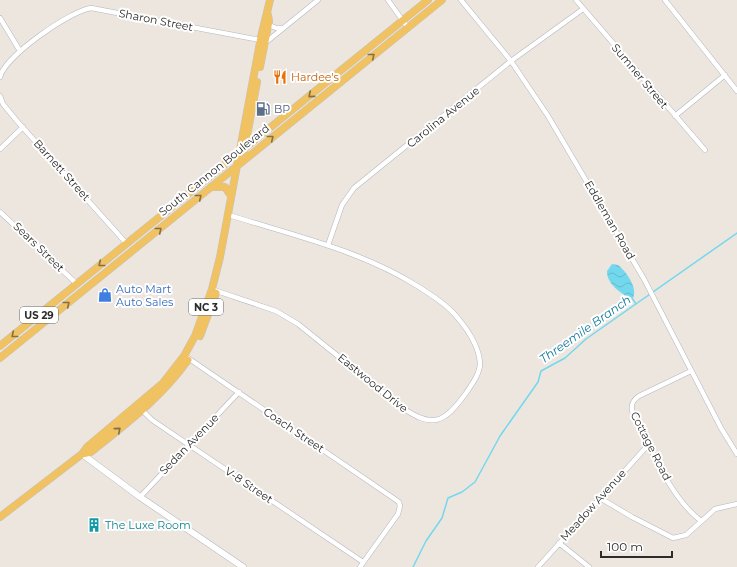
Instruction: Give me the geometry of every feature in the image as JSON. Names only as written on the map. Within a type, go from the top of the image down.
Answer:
[{"type":"main road","name":"NC 3","points":[[263,42],[269,25],[268,15],[270,0]]},
{"type":"main road","name":"South Cannon Boulevard","points":[[0,346],[428,0]]},
{"type":"main road","name":"South Cannon Boulevard","points":[[0,358],[442,0]]},
{"type":"main road","name":"NC 3","points":[[214,290],[231,196],[263,42],[265,19],[268,15]]},
{"type":"main road","name":"NC 3","points":[[0,517],[82,454],[87,446],[140,407],[187,358],[214,290],[232,216],[238,165]]},
{"type":"main road","points":[[211,188],[225,187],[231,196]]},
{"type":"main road","name":"US 29","points":[[107,271],[111,264],[124,252],[126,244]]},
{"type":"main road","points":[[82,454],[140,497],[243,567]]},
{"type":"street","points":[[263,42],[276,34],[318,0]]},
{"type":"street","points":[[388,0],[408,28]]},
{"type":"street","name":"Eddleman Road","points":[[461,0],[512,61],[548,116],[641,273],[721,428],[737,454]]},
{"type":"street","name":"Sumner Street","points":[[576,0],[705,150]]},
{"type":"street","points":[[665,0],[737,91]]},
{"type":"street","name":"Sharon Street","points":[[0,74],[6,64],[20,51],[76,13],[91,8],[263,42]]},
{"type":"street","name":"Carolina Avenue","points":[[328,245],[342,205],[354,188],[512,61],[583,9]]},
{"type":"street","points":[[0,18],[20,51]]},
{"type":"street","points":[[269,25],[276,28],[284,27]]},
{"type":"street","points":[[675,116],[725,75]]},
{"type":"street","name":"Barnett Street","points":[[0,96],[3,104],[23,128],[126,244]]},
{"type":"street","points":[[0,149],[23,128]]},
{"type":"street","name":"Sears Street","points":[[0,212],[77,284]]},
{"type":"street","name":"Eastwood Drive","points":[[214,290],[276,311],[298,324],[413,415],[429,421],[447,416],[471,385],[479,369],[477,350],[467,331],[457,317],[445,305],[409,281],[374,262],[328,245],[232,216]]},
{"type":"street","name":"Coach Street","points":[[187,358],[394,498],[400,506],[398,514],[363,562]]},
{"type":"street","name":"Cottage Road","points":[[691,370],[639,396],[632,402],[633,413],[675,492],[687,509],[701,521]]},
{"type":"street","name":"Sedan Avenue","points":[[140,497],[239,392]]},
{"type":"street","name":"V-8 Street","points":[[140,407],[152,420],[363,562]]},
{"type":"street","name":"Meadow Avenue","points":[[538,567],[649,444]]},
{"type":"street","points":[[600,498],[632,517],[673,538],[686,535],[701,521],[719,508],[737,504]]},
{"type":"street","points":[[559,543],[589,567]]},
{"type":"street","points":[[360,567],[363,562]]},
{"type":"water","points":[[612,264],[618,265],[628,275],[634,289],[633,298],[620,292],[609,280],[607,271]]},
{"type":"waterway","name":"Threemile Branch","points":[[413,567],[426,541],[442,518],[448,498],[462,492],[475,482],[500,436],[538,382],[541,371],[565,358],[586,339],[737,233]]},
{"type":"waterway","name":"Threemile Branch","points":[[632,298],[636,304]]},
{"type":"place","name":"Hardee's","points":[[280,77]]},
{"type":"place","name":"BP","points":[[263,109]]},
{"type":"place","name":"Auto Mart Auto Sales","points":[[105,295]]},
{"type":"place","name":"The Luxe Room","points":[[94,525]]}]
